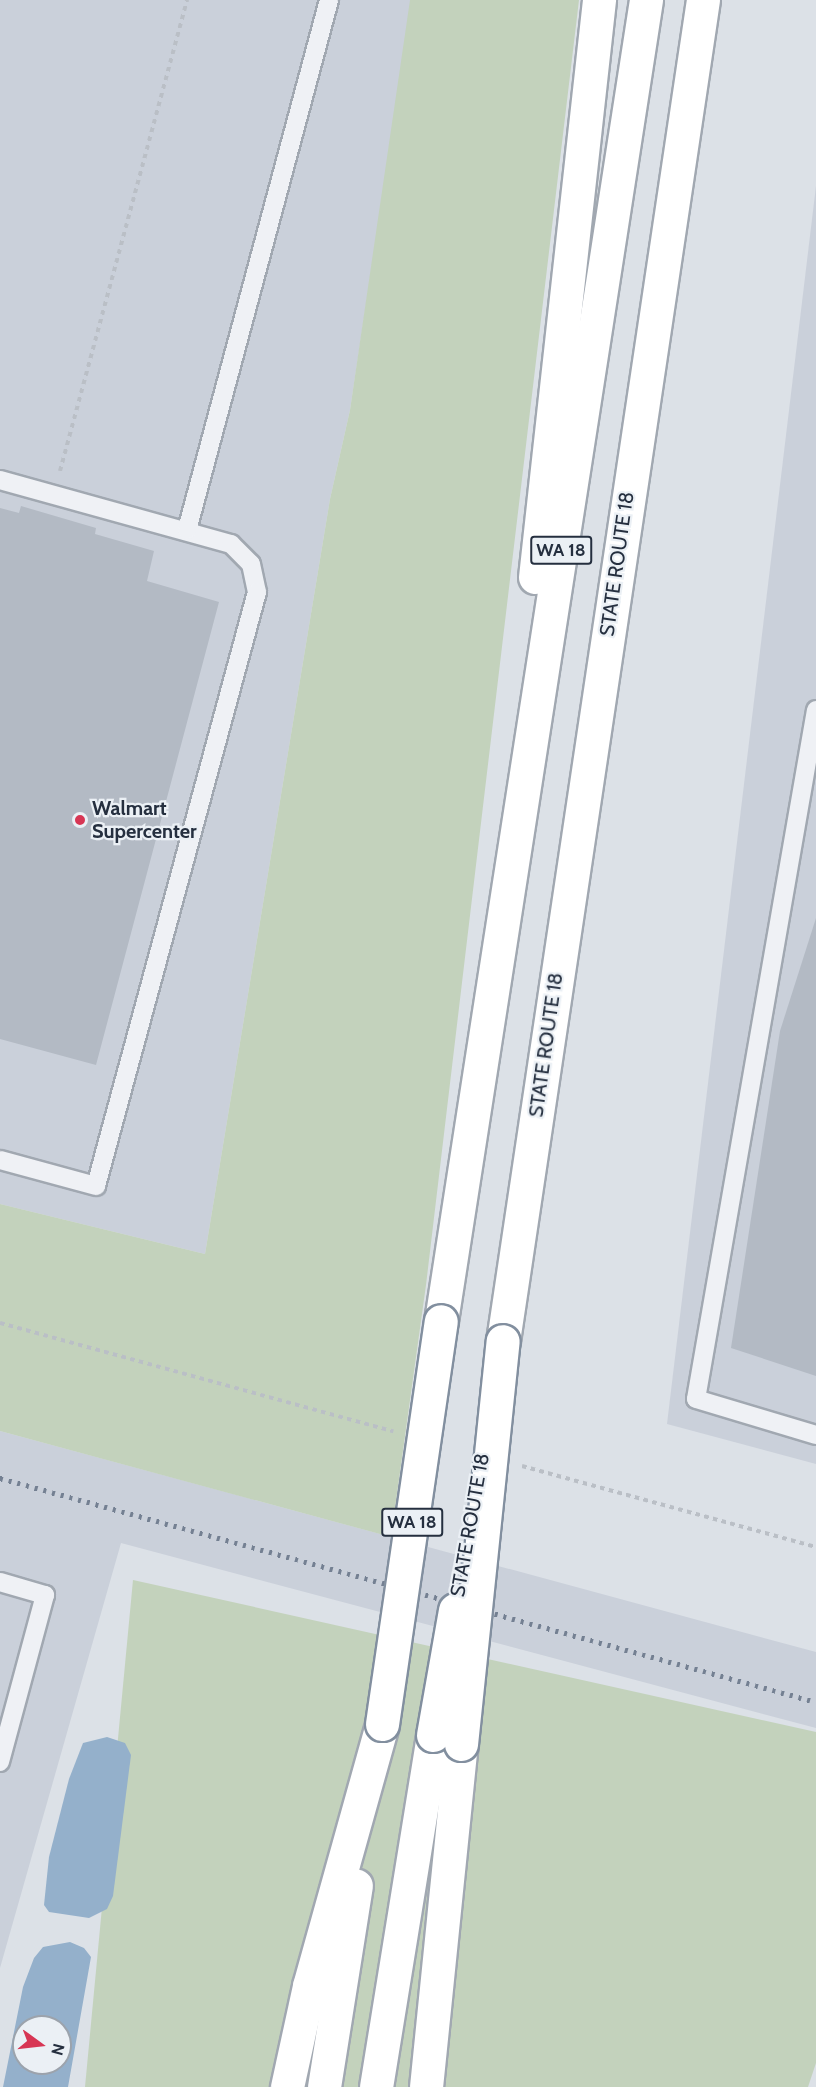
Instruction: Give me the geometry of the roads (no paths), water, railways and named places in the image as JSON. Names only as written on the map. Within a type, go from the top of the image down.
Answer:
[{"type":"highway","points":[[473,1100],[599,0]]},
{"type":"highway","name":"WA 18","points":[[324,2087],[382,1724],[473,1100],[646,0]]},
{"type":"highway","name":"STATE ROUTE 18","points":[[376,2087],[447,1740],[503,1341],[661,266],[703,0]]},
{"type":"highway","points":[[661,266],[719,0]]},
{"type":"highway","points":[[287,2087],[309,1986],[382,1724]]},
{"type":"highway","points":[[426,2087],[432,2023],[447,1740]]},
{"type":"highway","points":[[432,2023],[438,2087]]},
{"type":"lane","points":[[187,530],[329,0]]},
{"type":"lane","points":[[0,480],[216,538],[243,552],[257,578],[256,602],[96,1186],[0,1160]]},
{"type":"lane","points":[[816,710],[696,1400],[816,1435]]},
{"type":"lane","points":[[0,1582],[45,1595],[0,1762]]},
{"type":"water","points":[[107,1737],[125,1743],[131,1755],[113,1896],[107,1909],[89,1918],[49,1912],[44,1905],[49,1857],[69,1779],[83,1743]]},
{"type":"water","points":[[70,1942],[84,1948],[91,1957],[72,2064],[72,2015],[17,2015],[23,1987],[34,1958],[43,1947]]},
{"type":"water","points":[[12,2042],[12,2075],[70,2075],[68,2087],[3,2087]]},
{"type":"railway","points":[[0,1478],[816,1702]]},
{"type":"place","name":"Walmart Supercenter","points":[[80,820]]}]
